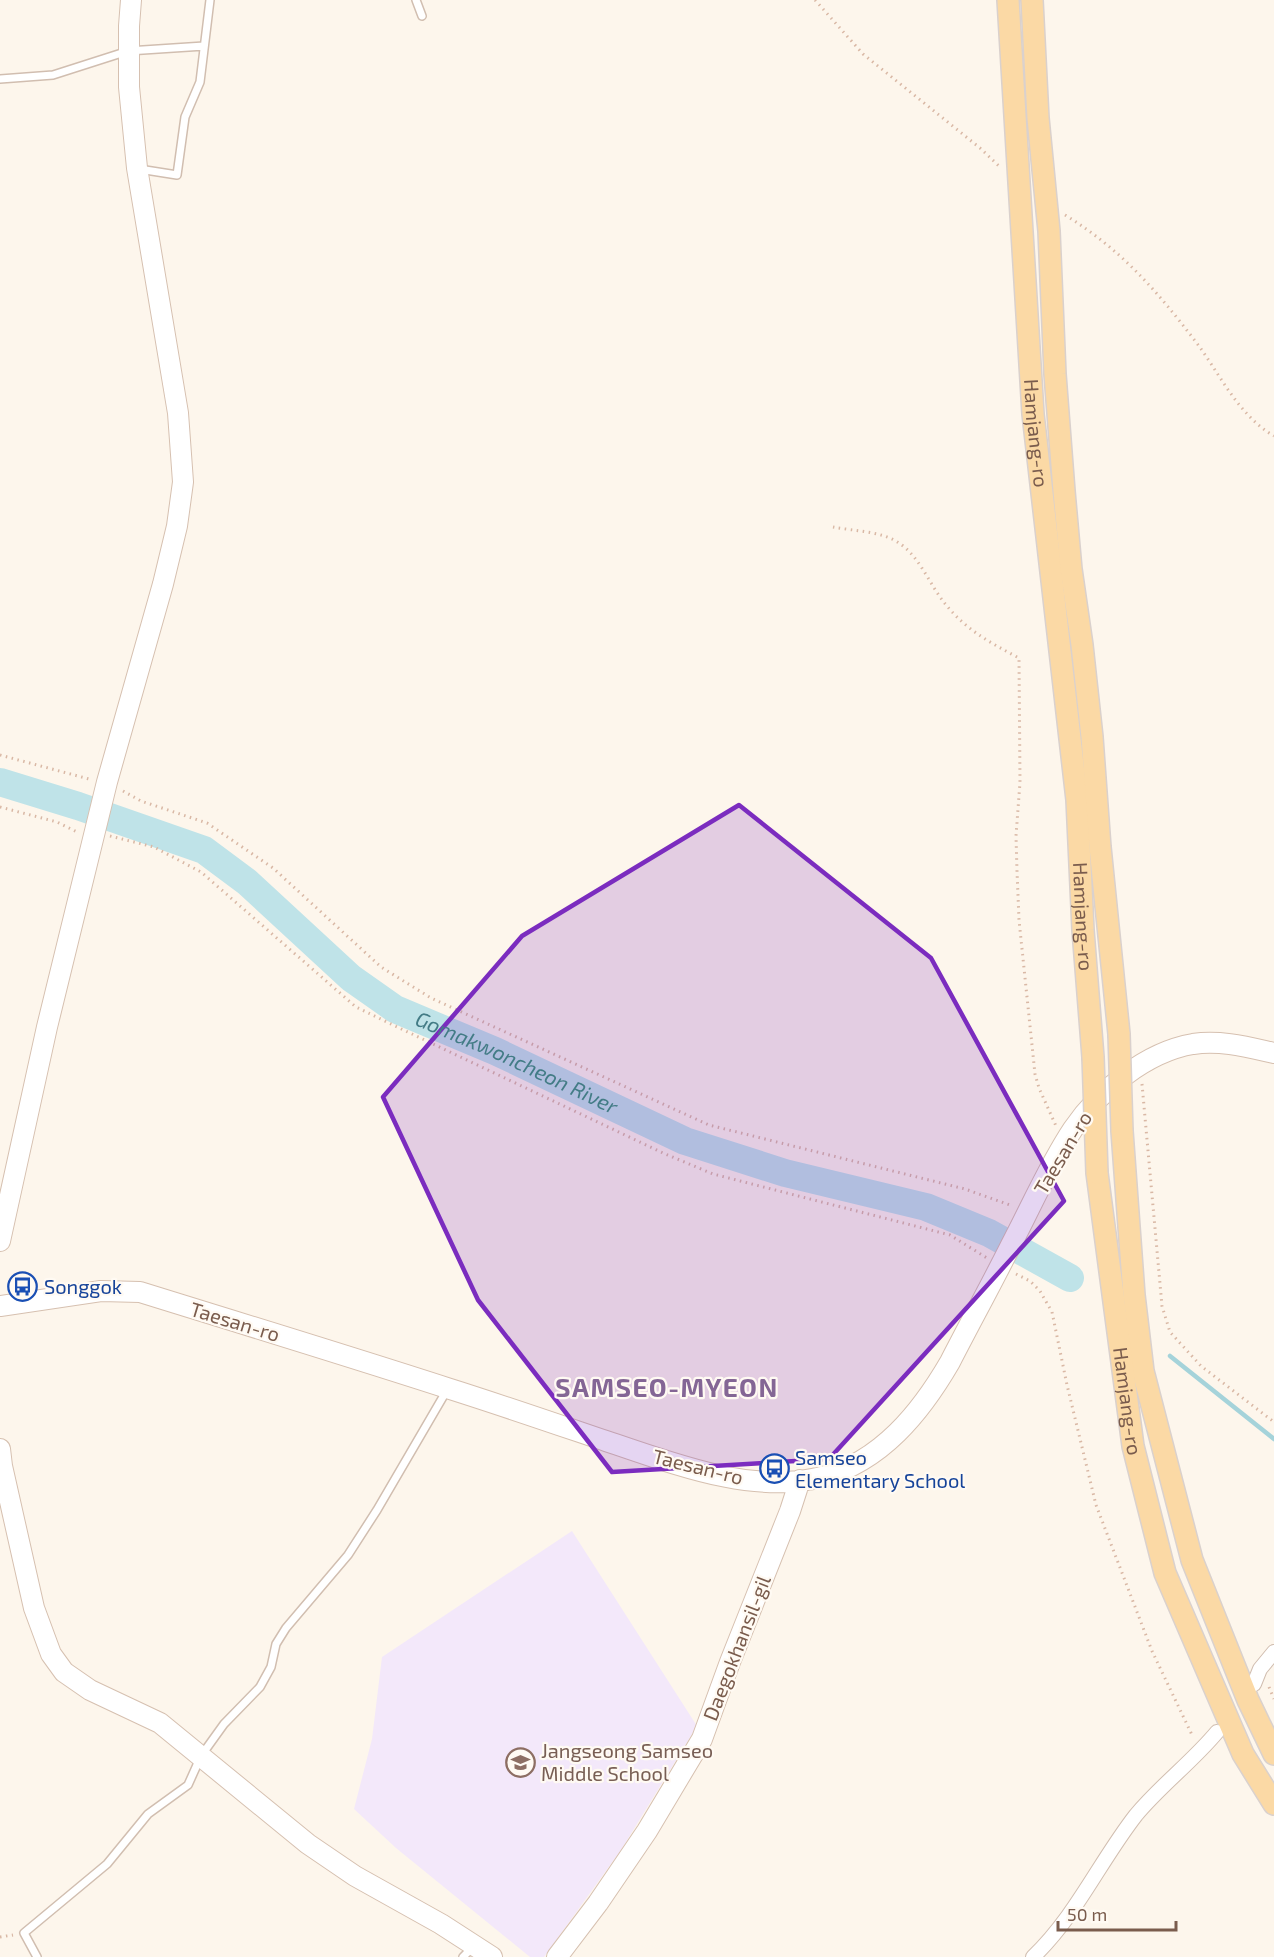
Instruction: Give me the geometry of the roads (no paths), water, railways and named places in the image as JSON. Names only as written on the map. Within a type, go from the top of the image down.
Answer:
[{"type":"main road","name":"Hamjang-ro","points":[[1008,0],[1033,414],[1077,800],[1083,930],[1093,1057],[1097,1173],[1133,1446],[1165,1573],[1243,1754],[1274,1804]]},
{"type":"main road","name":"Hamjang-ro","points":[[1032,0],[1064,491],[1071,569],[1088,702],[1119,1034],[1122,1131],[1134,1295],[1143,1371],[1192,1560],[1248,1700],[1274,1754]]},
{"type":"street","points":[[0,1241],[94,836],[164,584],[177,526],[183,482],[178,413],[137,168],[129,87],[128,51],[131,0]]},
{"type":"street","name":"Taesan-ro","points":[[0,1306],[101,1291],[140,1292],[448,1388],[689,1468],[742,1480],[800,1480],[822,1477],[860,1462],[891,1438],[914,1415],[937,1384],[1073,1129],[1091,1107],[1114,1085],[1141,1064],[1168,1051],[1192,1044],[1211,1042],[1230,1044],[1274,1053]]},
{"type":"street","points":[[0,1449],[34,1608],[51,1654],[64,1672],[90,1690],[159,1724],[308,1844],[355,1876],[441,1924],[469,1951],[492,1957]]},
{"type":"street","name":"Daegokhansil-gil","points":[[557,1957],[598,1903],[647,1831],[702,1739],[800,1480]]},
{"type":"street","points":[[1254,1684],[1260,1669],[1274,1652]]},
{"type":"street","points":[[1033,1957],[1071,1912],[1105,1858],[1137,1815],[1156,1793],[1200,1753],[1217,1732]]},
{"type":"lane","points":[[137,168],[177,175],[185,117],[200,82],[210,0]]},
{"type":"lane","points":[[416,0],[422,16]]},
{"type":"lane","points":[[0,79],[53,75],[128,51],[204,46]]},
{"type":"lane","points":[[37,1957],[24,1933],[107,1864],[148,1814],[188,1785],[201,1756],[224,1724],[260,1687],[271,1667],[276,1644],[286,1628],[348,1555],[448,1388]]},
{"type":"waterway","name":"Gomakwoncheon River","points":[[0,782],[78,806],[204,850],[247,882],[351,978],[395,1009],[495,1051],[685,1141],[785,1173],[926,1207],[989,1233],[1070,1278]]},
{"type":"waterway","points":[[1170,1356],[1274,1439]]},
{"type":"place","name":"Songgok","points":[[23,1287]]},
{"type":"place","name":"Samseo Elementary School","points":[[774,1469]]},
{"type":"place","name":"Jangseong Samseo Middle School","points":[[520,1763]]},
{"type":"district","name":"SAMSEO-MYEON","points":[[667,1388]]}]
